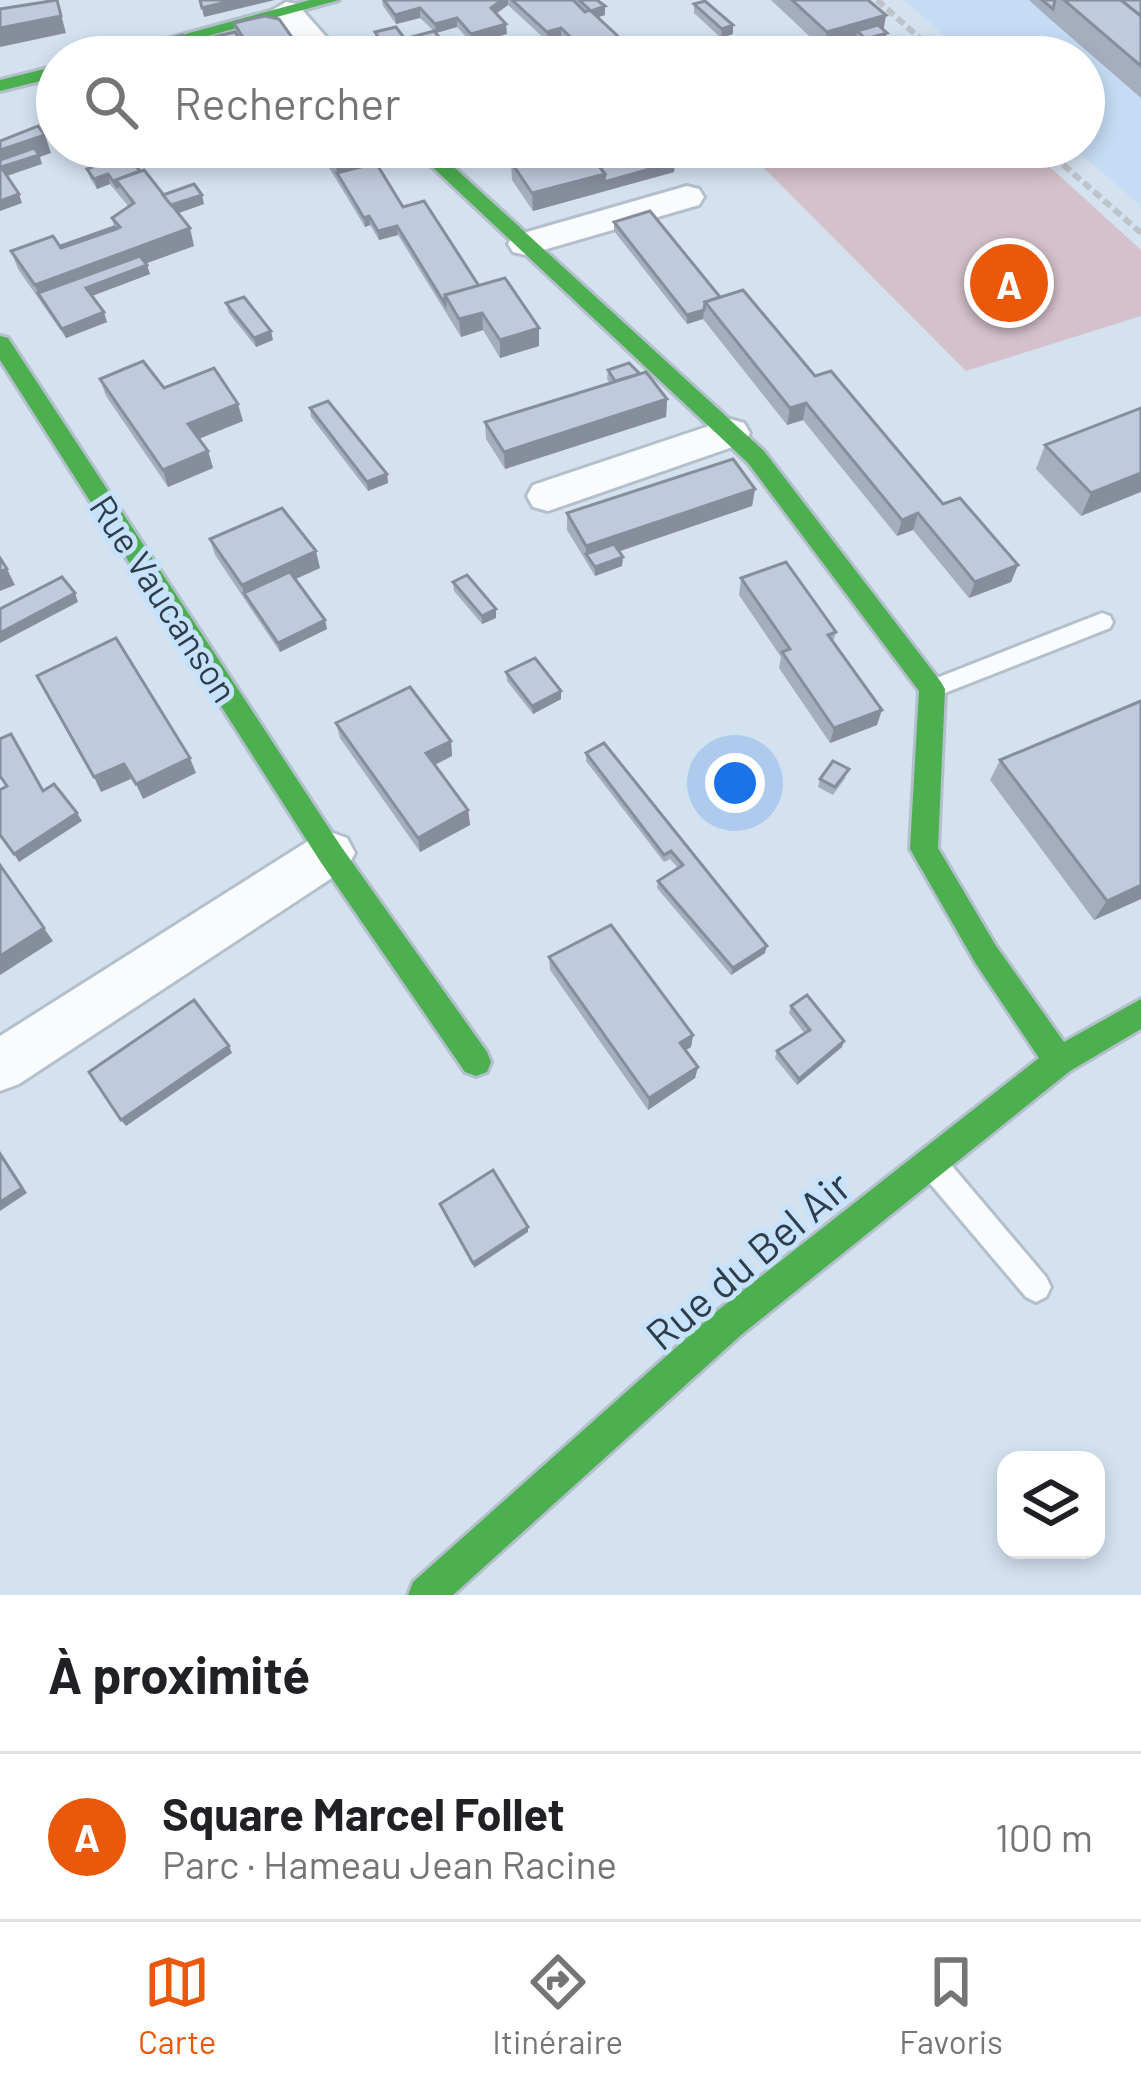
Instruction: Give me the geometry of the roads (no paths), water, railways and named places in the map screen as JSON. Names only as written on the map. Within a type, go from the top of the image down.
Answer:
[{"type":"street","points":[[190,36],[330,0]]},
{"type":"street","points":[[286,11],[309,36]]},
{"type":"street","points":[[0,86],[36,77]]},
{"type":"street","points":[[444,168],[756,457],[932,688],[924,849],[986,955],[1059,1061]]},
{"type":"street","points":[[526,244],[687,197]]},
{"type":"street","name":"Rue Vaucanson","points":[[0,343],[330,853],[476,1062]]},
{"type":"street","points":[[548,496],[730,433]]},
{"type":"street","points":[[0,1066],[330,853]]},
{"type":"street","name":"Rue du Bel Air","points":[[426,1595],[729,1323],[1059,1061],[1141,1013]]},
{"type":"lane","points":[[932,688],[1102,622]]},
{"type":"lane","points":[[931,1162],[1036,1287]]},
{"type":"place","name":"Square Marcel Follet","points":[[1009,283]]}]
